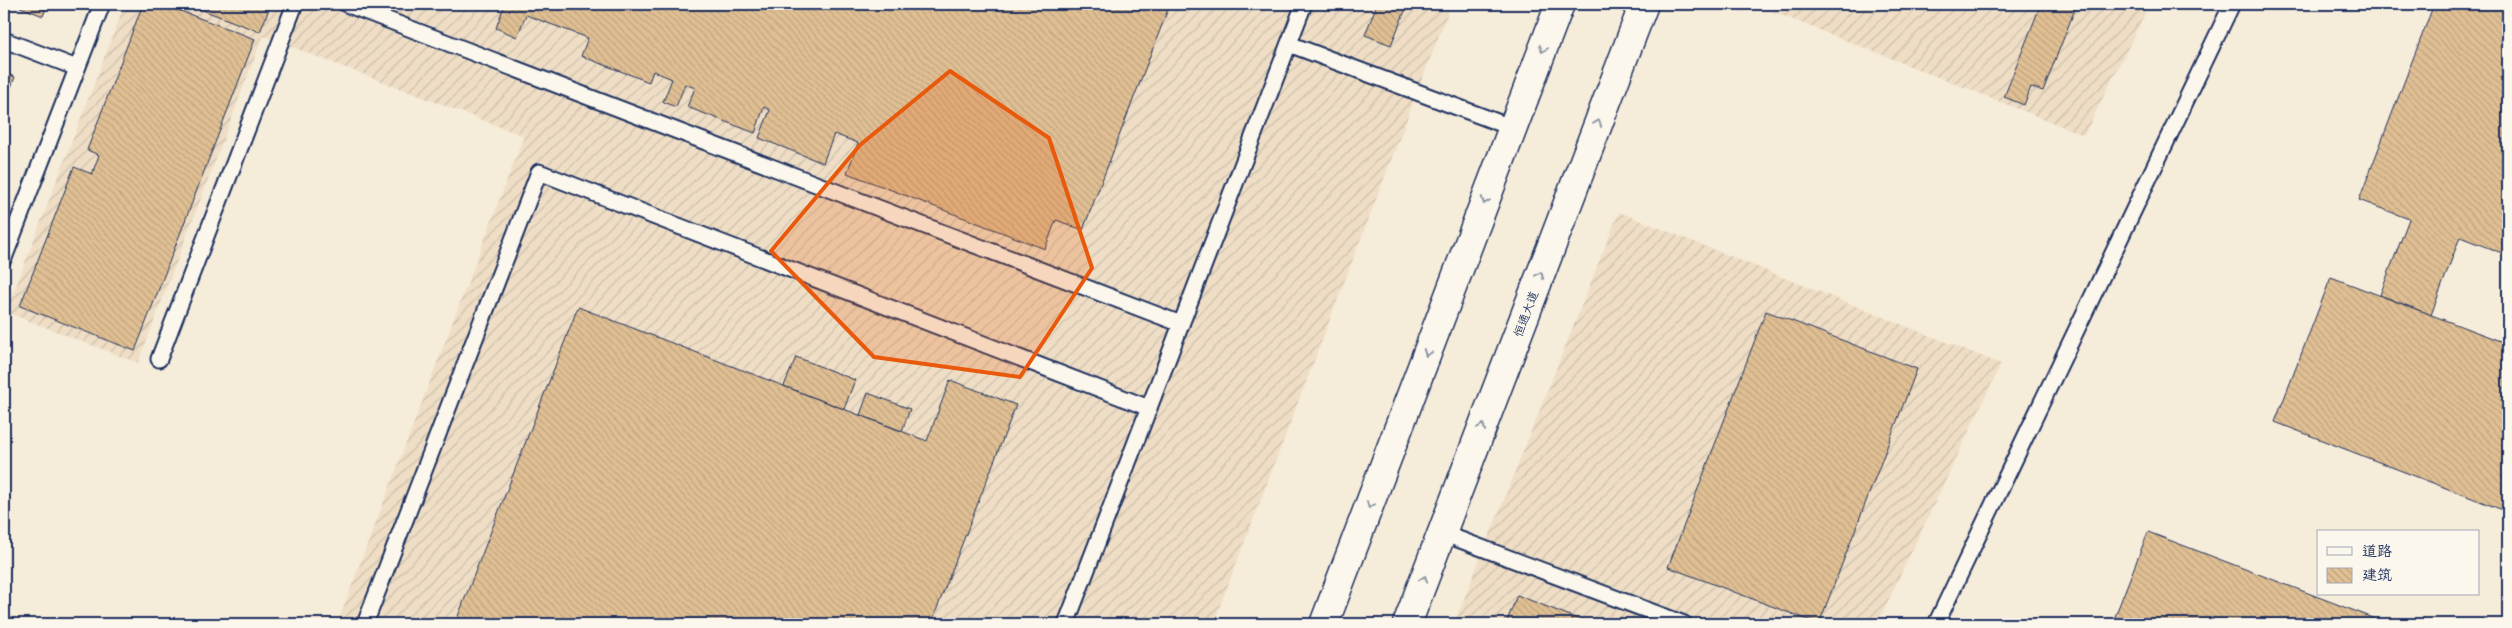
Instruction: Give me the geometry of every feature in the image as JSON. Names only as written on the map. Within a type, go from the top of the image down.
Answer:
[{"type":"main road","points":[[1324,624],[1560,4]]},
{"type":"main road","name":"恒通大道","points":[[1407,624],[1644,4]]},
{"type":"lane","points":[[4,258],[102,4]]},
{"type":"lane","points":[[159,359],[295,4]]},
{"type":"lane","points":[[346,4],[1181,324]]},
{"type":"lane","points":[[1066,624],[1304,4]]},
{"type":"lane","points":[[1936,624],[2232,4]]},
{"type":"lane","points":[[4,40],[77,68]]},
{"type":"lane","points":[[1289,44],[1513,128]]},
{"type":"lane","points":[[365,624],[540,172],[1149,408]]},
{"type":"lane","points":[[1442,532],[1684,624]]},
{"type":"highlighted area","points":[[950,71],[1049,138],[1092,268],[1020,377],[874,357],[771,251],[860,145]]},
{"type":"shaded area","points":[[125,4],[1451,4],[1213,624],[337,624],[524,136],[263,36],[138,363],[6,312]]},
{"type":"shaded area","points":[[1754,4],[2150,4],[2084,135]]},
{"type":"shaded area","points":[[1619,212],[2001,364],[1877,624],[1454,624]]},
{"type":"building","points":[[13,4],[48,4],[43,16]]},
{"type":"building","points":[[143,4],[162,4],[255,39],[135,351],[20,306],[74,167],[92,174],[99,155],[87,150]]},
{"type":"building","points":[[187,4],[271,4],[260,32]]},
{"type":"building","points":[[497,4],[1170,4],[1083,230],[1056,220],[1045,249],[847,173],[858,143],[834,134],[823,163],[759,138],[770,110],[764,107],[755,133],[687,107],[695,88],[685,84],[676,107],[663,102],[672,79],[653,71],[649,82],[581,56],[588,38],[526,15],[517,37],[496,28],[504,6]]},
{"type":"building","points":[[1377,4],[1402,4],[1407,6],[1391,45],[1365,35]]},
{"type":"building","points":[[2041,4],[2077,4],[2043,91],[2031,87],[2024,105],[2004,97]]},
{"type":"building","points":[[2434,4],[2508,4],[2508,252],[2507,255],[2460,237],[2431,315],[2380,295],[2409,219],[2359,200]]},
{"type":"building","points":[[4,73],[15,77],[4,105]]},
{"type":"building","points":[[2331,277],[2508,344],[2508,512],[2275,422]]},
{"type":"building","points":[[578,307],[927,441],[950,380],[1016,405],[931,624],[455,624]]},
{"type":"building","points":[[1766,311],[1917,369],[1819,624],[1668,567]]},
{"type":"building","points":[[796,357],[855,380],[844,409],[784,386]]},
{"type":"building","points":[[868,393],[910,409],[902,431],[860,415]]},
{"type":"building","points":[[2148,532],[2389,624],[2112,624]]},
{"type":"building","points":[[1517,595],[1583,621],[1582,624],[1506,624]]}]
